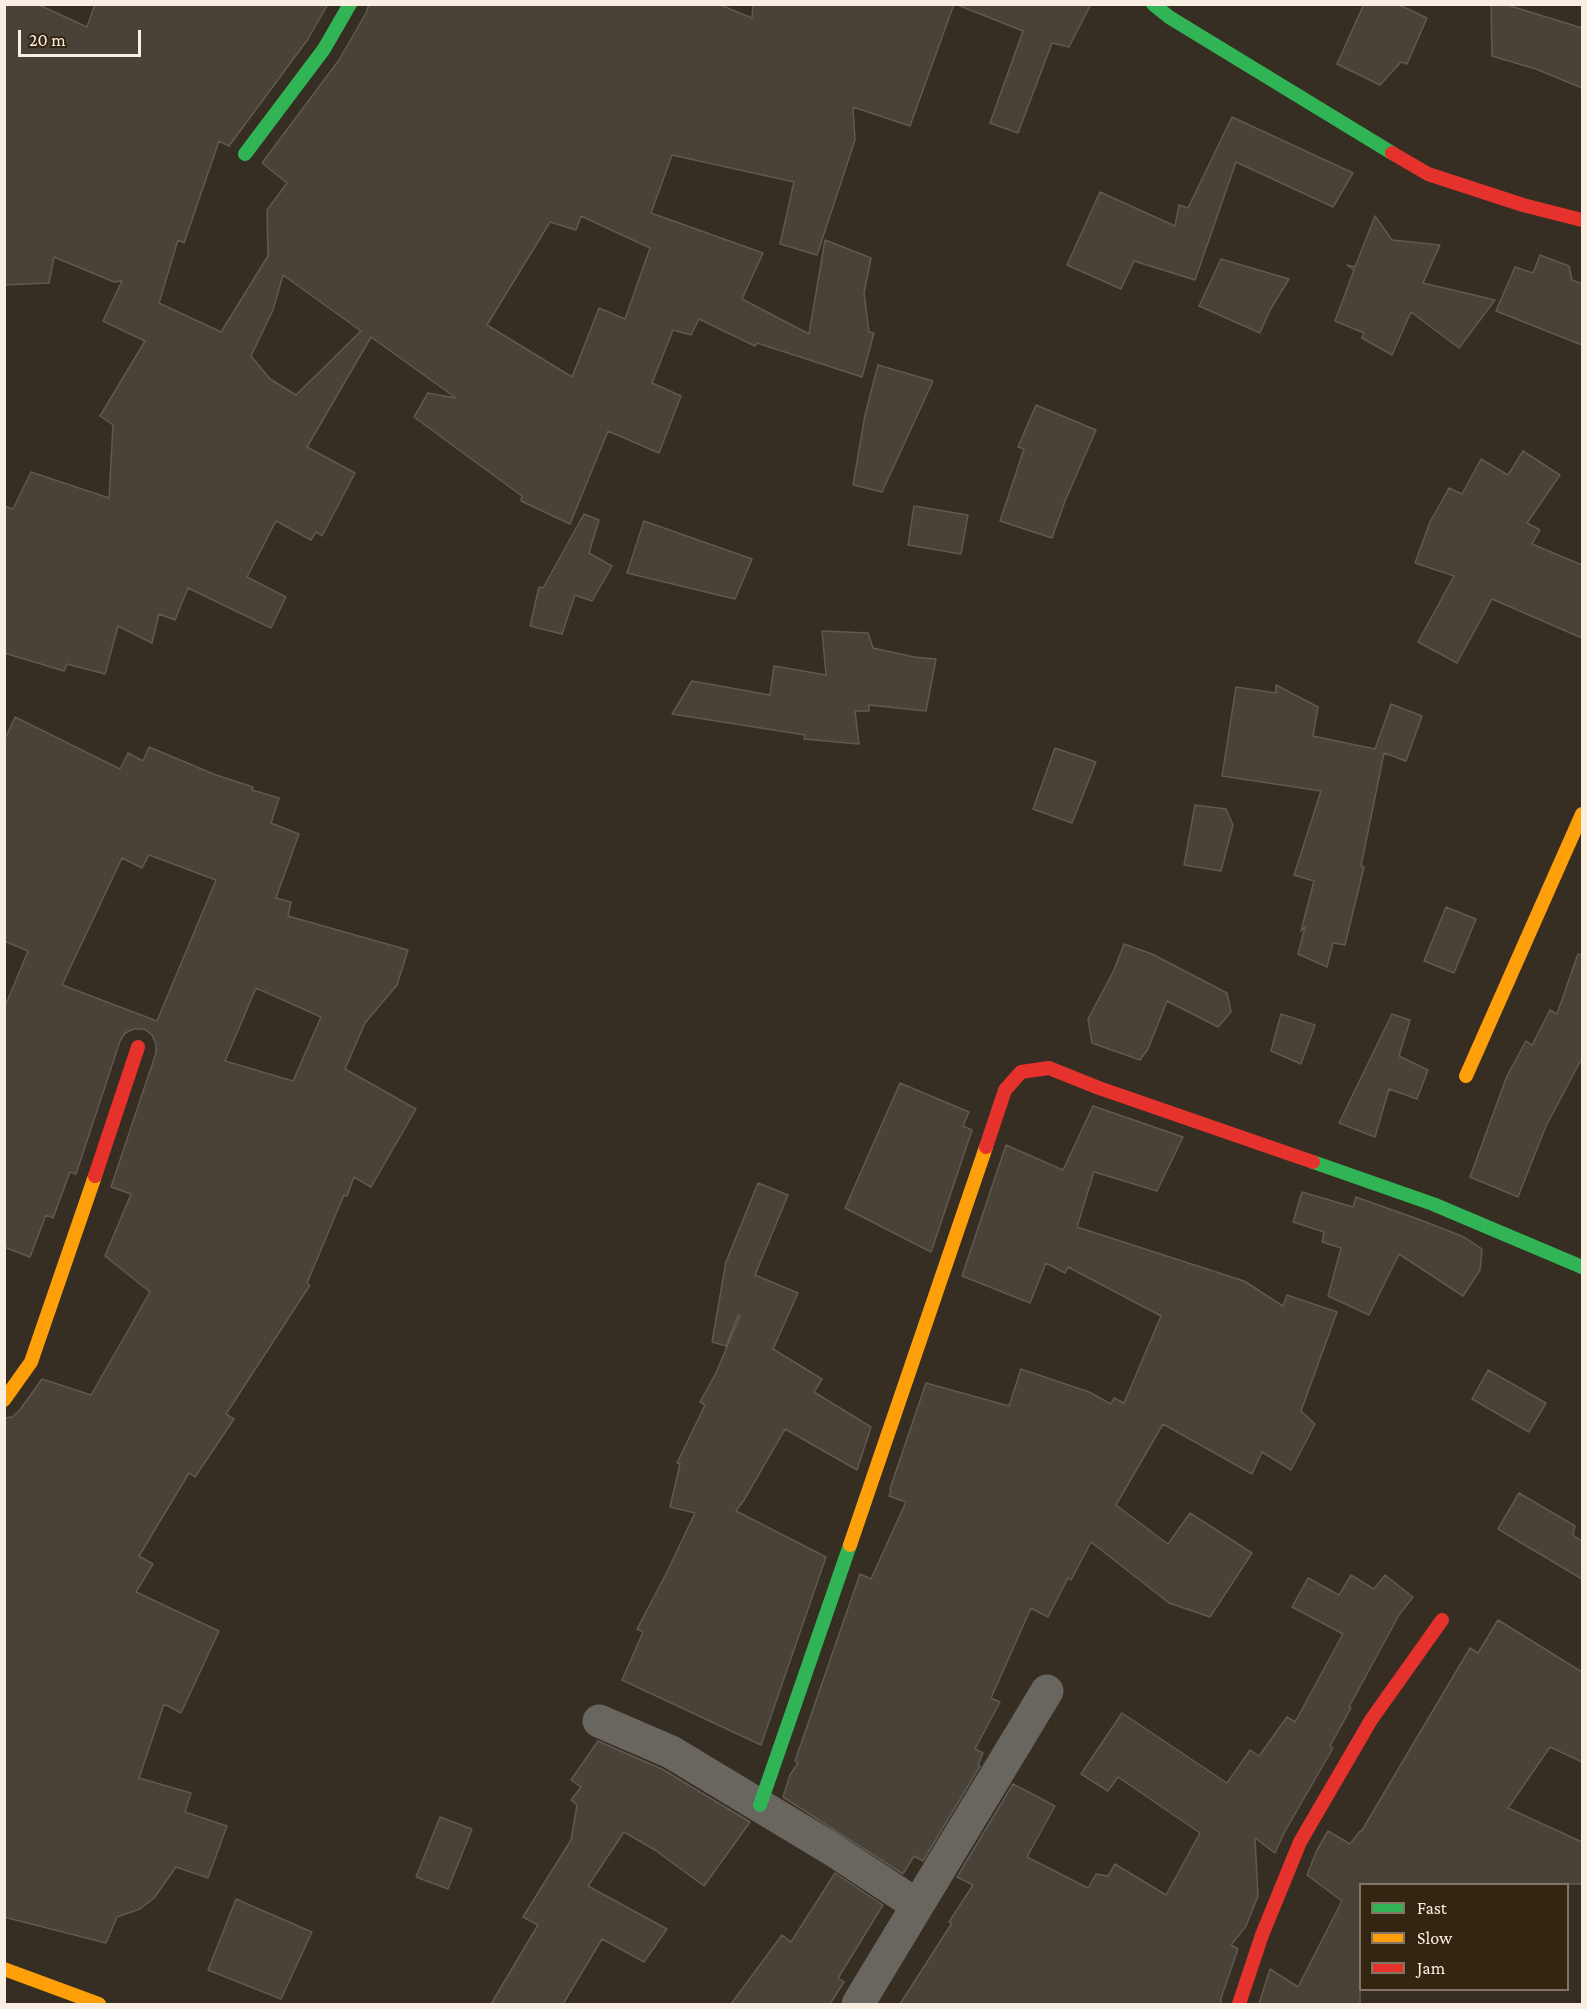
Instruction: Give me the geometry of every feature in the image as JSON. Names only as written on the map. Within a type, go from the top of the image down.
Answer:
[{"type":"street","points":[[245,154],[324,50],[350,4]]},
{"type":"street","points":[[1153,4],[1169,17],[1428,174],[1523,205],[1582,220]]},
{"type":"street","points":[[1466,1076],[1582,814]]},
{"type":"street","points":[[4,1400],[31,1362],[138,1047]]},
{"type":"street","points":[[760,1805],[1005,1090],[1021,1072],[1049,1068],[1099,1088],[1433,1204],[1582,1267]]},
{"type":"street","points":[[1239,2004],[1262,1935],[1300,1842],[1371,1720],[1442,1620]]},
{"type":"street","points":[[858,2004],[1047,1691]]},
{"type":"street","points":[[599,1721],[671,1752],[830,1848],[917,1905]]},
{"type":"street","points":[[4,1969],[99,2004]]},
{"type":"building","points":[[4,4],[37,4],[87,27],[95,4],[328,4],[308,39],[229,146],[219,141],[184,243],[178,240],[159,303],[221,332],[268,256],[267,210],[287,183],[262,163],[339,60],[369,4],[718,4],[752,18],[753,4],[954,4],[910,126],[853,107],[855,140],[817,255],[780,244],[794,182],[672,155],[651,213],[763,253],[742,299],[809,334],[825,240],[871,258],[864,293],[869,332],[874,333],[862,377],[757,343],[755,346],[699,319],[691,335],[673,330],[652,383],[681,396],[659,453],[608,431],[570,524],[521,501],[522,496],[414,417],[428,393],[456,398],[371,337],[307,447],[355,473],[322,536],[316,532],[311,540],[276,521],[247,577],[286,597],[271,628],[188,588],[175,620],[159,614],[152,643],[118,626],[105,674],[67,664],[64,671],[4,653],[4,506],[13,509],[31,472],[109,498],[113,425],[100,416],[145,341],[103,321],[122,281],[114,282],[54,257],[49,283],[4,285]],"holes":[[[581,216],[650,248],[625,319],[599,308],[572,377],[487,325],[550,222],[576,230]],[[283,275],[361,331],[296,395],[270,379],[251,356],[273,310]]]},
{"type":"building","points":[[961,4],[1091,4],[1069,47],[1052,43],[1018,133],[990,123],[1023,31],[960,6]]},
{"type":"building","points":[[1364,4],[1397,4],[1427,18],[1407,64],[1401,62],[1380,85],[1337,64]]},
{"type":"building","points":[[1491,4],[1504,4],[1582,28],[1582,88],[1536,69],[1492,56]]},
{"type":"building","points":[[1232,117],[1353,173],[1333,207],[1236,162],[1195,280],[1134,261],[1121,289],[1067,265],[1100,192],[1175,226],[1179,205],[1188,208]]},
{"type":"building","points":[[1375,216],[1392,240],[1440,245],[1423,283],[1495,300],[1459,348],[1411,312],[1392,355],[1362,338],[1364,333],[1335,321],[1354,270],[1347,265],[1355,267]]},
{"type":"building","points":[[1540,255],[1569,266],[1572,280],[1582,284],[1582,345],[1496,311],[1515,267],[1533,273]]},
{"type":"building","points":[[1221,259],[1289,279],[1270,310],[1260,333],[1199,306]]},
{"type":"building","points":[[878,365],[933,381],[882,492],[853,485],[865,415]]},
{"type":"building","points":[[1036,405],[1096,430],[1065,501],[1052,538],[1000,521],[1024,449],[1018,447]]},
{"type":"building","points":[[1523,451],[1560,475],[1527,523],[1540,530],[1532,544],[1582,565],[1582,638],[1492,599],[1457,663],[1418,642],[1454,576],[1415,563],[1430,522],[1449,488],[1462,494],[1481,459],[1508,475]]},
{"type":"building","points":[[914,506],[968,515],[961,554],[908,545]]},
{"type":"building","points":[[584,514],[599,520],[589,553],[612,566],[592,601],[575,595],[562,634],[530,626],[539,587],[543,588]]},
{"type":"building","points":[[644,521],[752,559],[735,599],[627,573]]},
{"type":"building","points":[[822,631],[868,633],[873,648],[914,657],[936,659],[926,711],[869,705],[869,711],[855,711],[859,744],[804,739],[805,735],[672,714],[692,681],[770,695],[774,666],[826,675]]},
{"type":"building","points":[[1276,685],[1318,707],[1313,736],[1375,749],[1391,704],[1422,716],[1406,761],[1384,753],[1361,866],[1364,867],[1345,945],[1333,943],[1327,967],[1298,954],[1305,927],[1301,931],[1314,881],[1294,875],[1321,791],[1222,776],[1236,687],[1276,693]]},
{"type":"building","points":[[15,717],[120,769],[128,753],[143,761],[149,747],[216,775],[253,787],[252,790],[279,798],[271,823],[299,834],[276,898],[291,902],[288,916],[408,950],[397,985],[365,1023],[345,1069],[416,1109],[371,1187],[354,1177],[347,1196],[344,1195],[307,1283],[310,1285],[226,1414],[234,1419],[195,1477],[189,1473],[139,1556],[153,1564],[136,1592],[219,1631],[181,1713],[164,1704],[139,1778],[191,1793],[185,1812],[227,1826],[208,1878],[176,1867],[154,1898],[140,1909],[117,1917],[106,1943],[4,1917],[4,1418],[12,1417],[19,1411],[42,1379],[91,1395],[150,1292],[105,1256],[131,1194],[111,1187],[156,1053],[156,1044],[152,1035],[144,1029],[134,1029],[125,1033],[120,1041],[76,1174],[70,1172],[53,1218],[46,1215],[30,1257],[4,1247],[4,1009],[28,951],[4,941],[4,741]],"holes":[[[149,855],[216,880],[157,1021],[62,985],[122,858],[142,868]],[[256,988],[321,1017],[293,1081],[225,1061]]]},
{"type":"building","points":[[1055,748],[1096,762],[1072,823],[1033,809]]},
{"type":"building","points":[[1195,805],[1226,809],[1233,825],[1221,871],[1184,865]]},
{"type":"building","points":[[1446,907],[1476,919],[1454,973],[1424,961]]},
{"type":"building","points":[[1124,944],[1152,954],[1227,993],[1231,1012],[1218,1027],[1167,1001],[1148,1049],[1140,1060],[1092,1043],[1088,1019],[1114,970]]},
{"type":"building","points":[[1578,954],[1582,955],[1582,1058],[1546,1126],[1518,1197],[1470,1177],[1507,1076],[1526,1041],[1532,1045],[1550,1010],[1557,1014]]},
{"type":"building","points":[[1281,1014],[1315,1025],[1301,1064],[1271,1051]]},
{"type":"building","points":[[1392,1014],[1410,1020],[1399,1056],[1428,1070],[1417,1099],[1389,1089],[1375,1137],[1339,1123]]},
{"type":"building","points":[[900,1083],[969,1112],[963,1126],[972,1130],[931,1252],[845,1208]]},
{"type":"building","points":[[1093,1106],[1183,1137],[1157,1191],[1094,1172],[1077,1227],[1244,1281],[1283,1306],[1287,1295],[1337,1312],[1301,1411],[1315,1424],[1291,1470],[1262,1452],[1252,1474],[1163,1424],[1116,1505],[1168,1544],[1190,1513],[1252,1553],[1210,1617],[1169,1603],[1091,1542],[1071,1580],[1068,1578],[1048,1617],[1031,1608],[991,1698],[1000,1702],[975,1749],[983,1753],[978,1765],[980,1766],[923,1861],[914,1856],[903,1874],[783,1797],[790,1775],[798,1763],[795,1761],[860,1574],[871,1579],[906,1502],[889,1496],[890,1489],[926,1383],[1009,1406],[1021,1369],[1089,1392],[1111,1404],[1114,1398],[1124,1403],[1161,1316],[1068,1267],[1065,1273],[1046,1263],[1030,1303],[962,1276],[1006,1145],[1063,1170]]},
{"type":"building","points":[[758,1183],[788,1195],[755,1275],[798,1293],[773,1349],[822,1379],[814,1392],[871,1427],[857,1470],[785,1429],[736,1511],[826,1557],[761,1745],[622,1680],[643,1632],[637,1629],[695,1513],[670,1507],[680,1464],[677,1463],[705,1405],[700,1402],[716,1373],[740,1316],[738,1316],[726,1346],[712,1342],[726,1262]]},
{"type":"building","points":[[1302,1192],[1353,1207],[1356,1197],[1464,1237],[1482,1249],[1480,1270],[1463,1296],[1399,1254],[1369,1315],[1328,1296],[1341,1248],[1322,1242],[1324,1232],[1293,1222]]},
{"type":"building","points":[[1488,1370],[1546,1403],[1529,1432],[1472,1399]]},
{"type":"building","points":[[1519,1493],[1575,1526],[1573,1535],[1582,1541],[1582,1579],[1498,1529]]},
{"type":"building","points":[[1351,1575],[1374,1589],[1385,1575],[1413,1597],[1399,1615],[1349,1707],[1351,1708],[1330,1746],[1333,1748],[1275,1853],[1255,1838],[1258,1896],[1246,1926],[1231,1945],[1238,1949],[1221,2004],[900,2004],[952,1923],[949,1922],[973,1885],[957,1877],[1013,1784],[1055,1806],[1027,1857],[1088,1888],[1096,1874],[1108,1876],[1115,1864],[1166,1895],[1200,1833],[1118,1777],[1108,1791],[1081,1774],[1122,1713],[1227,1783],[1250,1750],[1259,1756],[1287,1717],[1295,1722],[1343,1634],[1292,1607],[1308,1578],[1339,1595]]},
{"type":"building","points":[[1498,1620],[1582,1672],[1582,1762],[1550,1747],[1508,1808],[1582,1842],[1582,1884],[1359,1883],[1360,2004],[1259,2004],[1270,1969],[1298,1987],[1342,1901],[1307,1875],[1328,1831],[1350,1844],[1361,1832],[1470,1648],[1478,1653]]},
{"type":"building","points":[[598,1741],[662,1769],[750,1822],[704,1886],[655,1850],[624,1832],[588,1886],[667,1929],[644,1962],[602,1939],[563,2004],[491,2004],[538,1925],[523,1917],[571,1840],[577,1805],[571,1800],[581,1787],[571,1780]]},
{"type":"building","points":[[440,1817],[472,1829],[448,1889],[416,1877]]},
{"type":"building","points":[[835,1873],[883,1905],[838,1978],[844,1982],[830,2004],[731,2004],[782,1935],[791,1942]]},
{"type":"building","points":[[236,1899],[312,1932],[281,1999],[208,1970]]},
{"type":"traffic: fast","points":[[245,154],[324,49],[350,4]]},
{"type":"traffic: fast","points":[[1153,4],[1169,17],[1392,153]]},
{"type":"traffic: fast","points":[[1313,1162],[1433,1204],[1582,1267]]},
{"type":"traffic: fast","points":[[760,1805],[850,1545]]},
{"type":"traffic: slow","points":[[1466,1076],[1582,814]]},
{"type":"traffic: slow","points":[[850,1545],[986,1147]]},
{"type":"traffic: slow","points":[[4,1400],[31,1362],[95,1176]]},
{"type":"traffic: slow","points":[[4,1969],[99,2004]]},
{"type":"traffic: jam","points":[[1392,153],[1428,174],[1523,205],[1582,220]]},
{"type":"traffic: jam","points":[[95,1176],[138,1047]]},
{"type":"traffic: jam","points":[[986,1147],[1005,1090],[1021,1072],[1049,1068],[1099,1088],[1313,1162]]},
{"type":"traffic: jam","points":[[1239,2004],[1262,1935],[1300,1842],[1371,1720],[1442,1620]]}]
